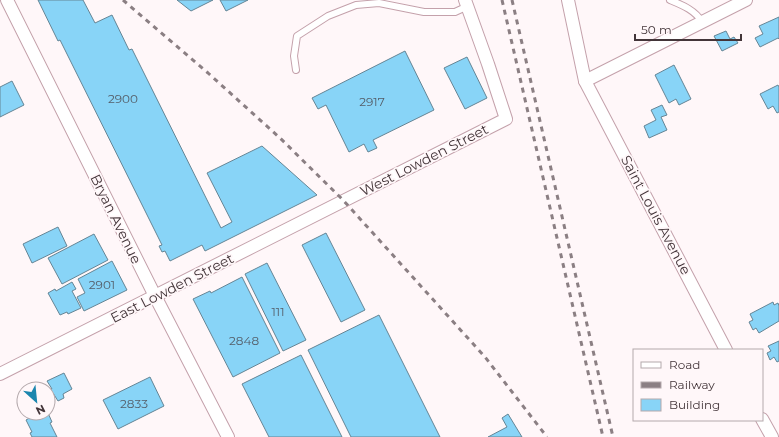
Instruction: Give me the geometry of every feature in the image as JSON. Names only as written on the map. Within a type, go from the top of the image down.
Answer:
[{"type":"street","name":"Bryan Avenue","points":[[7,0],[155,296],[228,437]]},
{"type":"street","name":"Saint Louis Avenue","points":[[568,0],[585,81],[725,349]]},
{"type":"street","points":[[585,81],[746,0]]},
{"type":"street","name":"West Lowden Street","points":[[343,200],[506,119],[466,3]]},
{"type":"street","name":"East Lowden Street","points":[[0,374],[343,200]]},
{"type":"street","points":[[763,420],[772,437]]},
{"type":"lane","points":[[670,0],[693,11],[702,22]]},
{"type":"lane","points":[[296,70],[294,56],[297,36],[328,16],[356,5],[379,3],[424,12],[455,12],[466,3]]},
{"type":"building","points":[[38,0],[83,0],[95,23],[112,15],[129,50],[132,49],[221,228],[232,222],[207,173],[262,146],[317,195],[205,251],[202,245],[170,261],[165,251],[162,252],[159,246],[162,245],[60,40],[58,41]]},
{"type":"building","points":[[177,0],[213,0],[191,11]]},
{"type":"building","points":[[220,0],[248,0],[226,11]]},
{"type":"building","points":[[779,17],[779,39],[778,38],[760,47],[755,38],[763,34],[759,26]]},
{"type":"building","points":[[726,31],[730,39],[734,37],[738,43],[722,51],[714,36]]},
{"type":"building","points":[[405,51],[434,110],[373,140],[377,148],[368,152],[364,144],[349,152],[326,105],[318,109],[312,98]]},
{"type":"building","points":[[467,57],[487,98],[465,109],[444,68]]},
{"type":"building","points":[[674,65],[691,99],[679,105],[676,99],[669,103],[655,75]]},
{"type":"building","points":[[12,81],[24,105],[0,117],[0,87]]},
{"type":"building","points":[[778,85],[779,112],[777,113],[773,106],[768,109],[760,94]]},
{"type":"building","points":[[662,105],[667,115],[661,117],[667,130],[649,138],[644,126],[656,120],[651,110]]},
{"type":"building","points":[[58,227],[67,246],[32,263],[23,244]]},
{"type":"building","points":[[326,233],[365,310],[341,322],[302,245]]},
{"type":"building","points":[[94,234],[108,260],[62,284],[48,258]]},
{"type":"building","points":[[112,261],[127,290],[84,311],[77,297],[85,293],[78,279]]},
{"type":"building","points":[[267,263],[306,340],[283,351],[245,274]]},
{"type":"building","points":[[242,277],[280,353],[233,377],[193,299],[210,291],[211,293]]},
{"type":"building","points":[[72,282],[76,289],[72,291],[81,308],[68,314],[67,312],[60,315],[48,293],[55,289],[56,291]]},
{"type":"building","points":[[773,302],[774,305],[778,303],[779,306],[779,321],[759,333],[756,328],[753,330],[749,322],[753,320],[750,314]]},
{"type":"building","points":[[379,315],[440,437],[351,437],[308,350]]},
{"type":"building","points":[[779,341],[779,361],[777,362],[774,357],[770,360],[767,353],[771,351],[768,346]]},
{"type":"building","points":[[301,355],[342,437],[269,437],[242,384]]},
{"type":"building","points":[[64,373],[72,389],[63,394],[64,398],[58,401],[56,398],[56,381],[47,381]]},
{"type":"building","points":[[150,377],[164,406],[118,429],[103,400]]},
{"type":"building","points":[[508,414],[522,437],[488,437],[507,427],[502,418]]},
{"type":"building","points":[[26,421],[52,421],[50,423],[57,437],[32,437],[30,433],[32,432]]},
{"type":"railway","points":[[123,0],[208,73],[280,138],[343,200],[485,357],[547,437]]},
{"type":"railway","points":[[502,0],[603,437]]},
{"type":"railway","points":[[512,0],[613,437]]}]
